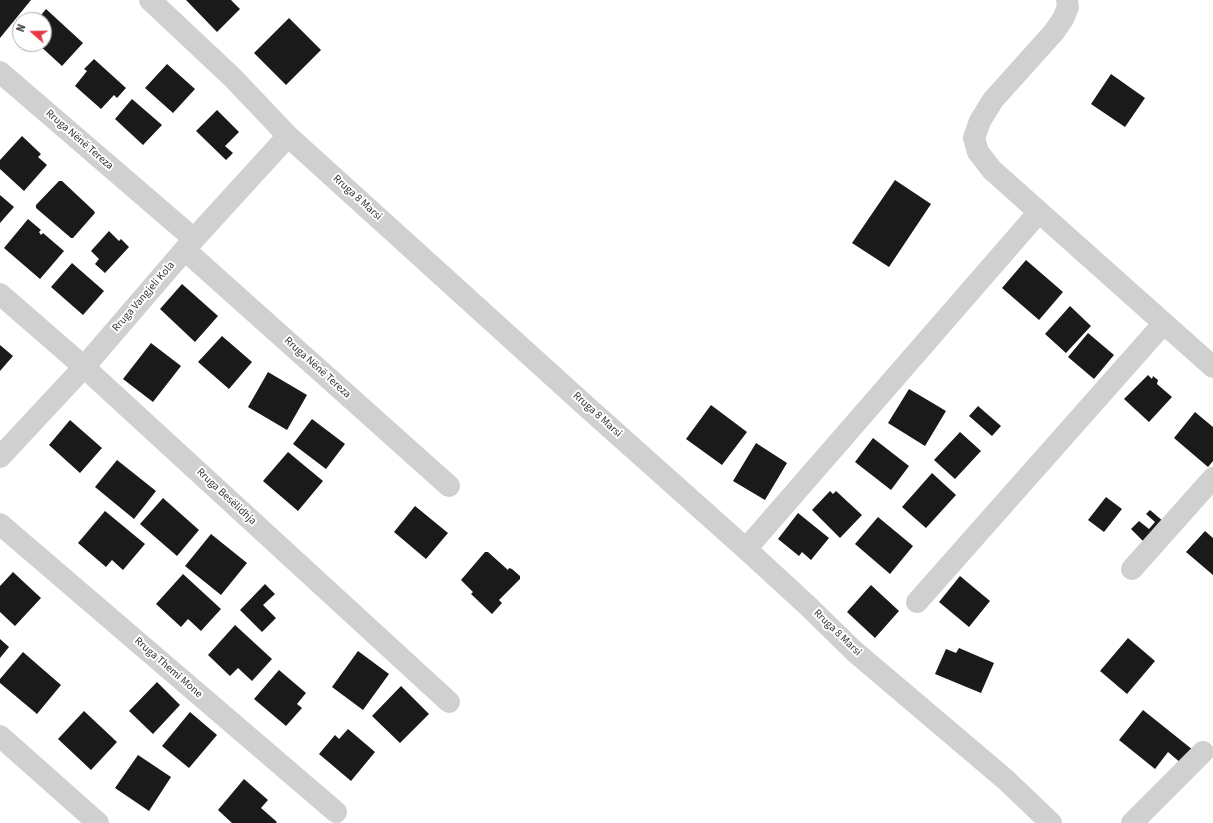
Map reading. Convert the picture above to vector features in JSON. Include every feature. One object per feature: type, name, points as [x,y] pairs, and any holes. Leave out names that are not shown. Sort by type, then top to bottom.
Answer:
[{"type":"street","name":"Rruga 8 Marsi","points":[[150,0],[233,78],[288,136],[746,549],[854,651],[1000,775],[1051,823]]},
{"type":"street","points":[[1067,0],[1068,7],[1063,19],[1054,32],[993,100],[980,121],[974,138],[978,152],[992,170],[1213,367]]},
{"type":"street","name":"Rruga Nënë Tereza","points":[[0,72],[189,244],[449,486]]},
{"type":"street","name":"Rruga Vangjeli Kola","points":[[0,457],[84,367],[189,244],[288,136]]},
{"type":"street","points":[[746,549],[1039,212]]},
{"type":"street","name":"Rruga Besëlidhja","points":[[0,294],[84,367],[449,702]]},
{"type":"street","points":[[917,602],[1164,323]]},
{"type":"street","points":[[1132,569],[1213,478]]},
{"type":"street","name":"Rruga Themi Mone","points":[[0,524],[336,812]]},
{"type":"street","points":[[0,736],[98,823]]},
{"type":"street","points":[[1132,823],[1203,752]]},
{"type":"building","points":[[0,0],[31,0],[21,12],[12,12],[12,23],[0,38]]},
{"type":"building","points":[[186,0],[231,0],[240,9],[217,32]]},
{"type":"building","points":[[52,15],[83,43],[62,66],[47,52],[52,52]]},
{"type":"building","points":[[289,18],[321,50],[286,85],[254,53]]},
{"type":"building","points":[[94,59],[126,88],[117,98],[114,95],[101,109],[75,86],[87,71],[84,69]]},
{"type":"building","points":[[167,64],[195,89],[173,113],[145,88]]},
{"type":"building","points":[[1111,74],[1145,98],[1125,127],[1091,104]]},
{"type":"building","points":[[132,99],[162,125],[143,145],[115,119]]},
{"type":"building","points":[[217,110],[239,132],[225,146],[233,153],[226,160],[196,131]]},
{"type":"building","points":[[22,136],[41,154],[38,157],[47,165],[24,191],[0,169],[0,160]]},
{"type":"building","points":[[895,180],[931,204],[889,267],[852,243]]},
{"type":"building","points":[[59,181],[62,181],[95,213],[73,238],[71,238],[36,208],[36,205]]},
{"type":"building","points":[[0,195],[14,207],[0,223]]},
{"type":"building","points":[[28,219],[41,230],[39,232],[41,235],[43,233],[64,251],[40,279],[4,248]]},
{"type":"building","points":[[109,231],[119,241],[121,239],[129,247],[105,273],[95,264],[99,259],[91,251]]},
{"type":"building","points":[[1026,260],[1063,292],[1039,320],[1002,288]]},
{"type":"building","points":[[72,263],[104,291],[83,315],[51,287]]},
{"type":"building","points":[[182,284],[218,316],[195,342],[160,309]]},
{"type":"building","points":[[1070,306],[1091,326],[1066,353],[1045,334]]},
{"type":"building","points":[[1088,333],[1114,355],[1094,379],[1068,357]]},
{"type":"building","points":[[222,336],[252,362],[229,389],[198,362]]},
{"type":"building","points":[[151,343],[181,366],[153,402],[123,379]]},
{"type":"building","points":[[0,345],[13,356],[0,371]]},
{"type":"building","points":[[268,372],[307,395],[287,430],[248,407]]},
{"type":"building","points":[[1148,375],[1152,379],[1153,376],[1158,380],[1157,384],[1172,397],[1149,422],[1124,399]]},
{"type":"building","points":[[909,389],[946,411],[925,446],[888,423]]},
{"type":"building","points":[[711,405],[747,432],[722,465],[686,439]]},
{"type":"building","points":[[978,406],[1001,426],[992,436],[969,416]]},
{"type":"building","points":[[1195,412],[1213,427],[1213,461],[1208,467],[1174,438]]},
{"type":"building","points":[[312,419],[345,444],[326,469],[293,444]]},
{"type":"building","points":[[70,420],[102,448],[80,473],[49,445]]},
{"type":"building","points":[[960,432],[981,451],[955,479],[934,460]]},
{"type":"building","points":[[873,438],[909,466],[891,490],[855,462]]},
{"type":"building","points":[[756,443],[787,463],[765,500],[733,481]]},
{"type":"building","points":[[288,452],[323,481],[298,511],[263,481]]},
{"type":"building","points":[[117,460],[156,491],[134,519],[95,487]]},
{"type":"building","points":[[932,473],[956,495],[926,528],[902,507]]},
{"type":"building","points":[[830,491],[833,494],[836,491],[862,515],[840,538],[812,510]]},
{"type":"building","points":[[1106,497],[1122,509],[1104,532],[1088,520]]},
{"type":"building","points":[[163,498],[199,530],[177,556],[140,524]]},
{"type":"building","points":[[415,506],[448,533],[426,559],[394,532]]},
{"type":"building","points":[[1150,510],[1164,522],[1145,543],[1131,529],[1139,521],[1149,529],[1155,522],[1146,514]]},
{"type":"building","points":[[105,511],[145,544],[123,570],[112,560],[106,567],[78,543]]},
{"type":"building","points":[[798,513],[829,538],[811,560],[802,552],[799,556],[778,539]]},
{"type":"building","points":[[878,517],[913,546],[890,574],[855,544]]},
{"type":"building","points":[[1205,531],[1213,538],[1213,575],[1186,552]]},
{"type":"building","points":[[211,534],[247,563],[221,595],[185,566]]},
{"type":"building","points":[[485,552],[488,552],[508,570],[509,568],[512,569],[520,576],[520,579],[499,600],[502,603],[492,614],[471,594],[473,592],[461,580]]},
{"type":"building","points":[[13,572],[41,598],[15,626],[0,612],[0,586]]},
{"type":"building","points":[[183,574],[221,609],[201,631],[188,619],[181,627],[156,604]]},
{"type":"building","points":[[960,576],[990,601],[969,627],[939,602]]},
{"type":"building","points":[[265,584],[275,594],[263,605],[276,618],[262,632],[240,610]]},
{"type":"building","points":[[871,585],[899,611],[875,638],[847,612]]},
{"type":"building","points":[[235,625],[272,659],[252,681],[238,668],[230,676],[208,655]]},
{"type":"building","points":[[1128,638],[1155,661],[1127,694],[1100,671]]},
{"type":"building","points":[[0,639],[9,647],[0,658]]},
{"type":"building","points":[[959,648],[994,663],[981,693],[935,674],[946,649],[956,653]]},
{"type":"building","points":[[358,651],[389,674],[363,710],[332,687]]},
{"type":"building","points":[[23,652],[61,685],[37,714],[0,683],[0,679]]},
{"type":"building","points":[[279,670],[306,693],[297,704],[302,708],[286,726],[254,699]]},
{"type":"building","points":[[157,682],[180,705],[153,734],[129,711]]},
{"type":"building","points":[[401,686],[429,714],[400,743],[372,716]]},
{"type":"building","points":[[1143,710],[1193,750],[1182,764],[1168,752],[1155,769],[1119,740]]},
{"type":"building","points":[[84,711],[117,742],[91,770],[58,739]]},
{"type":"building","points":[[190,712],[217,735],[189,768],[162,746]]},
{"type":"building","points":[[348,729],[375,752],[351,781],[319,754],[335,735],[339,739]]},
{"type":"building","points":[[138,755],[171,777],[149,811],[115,788]]},
{"type":"building","points":[[244,779],[268,800],[261,808],[277,822],[276,823],[232,823],[218,810]]}]
